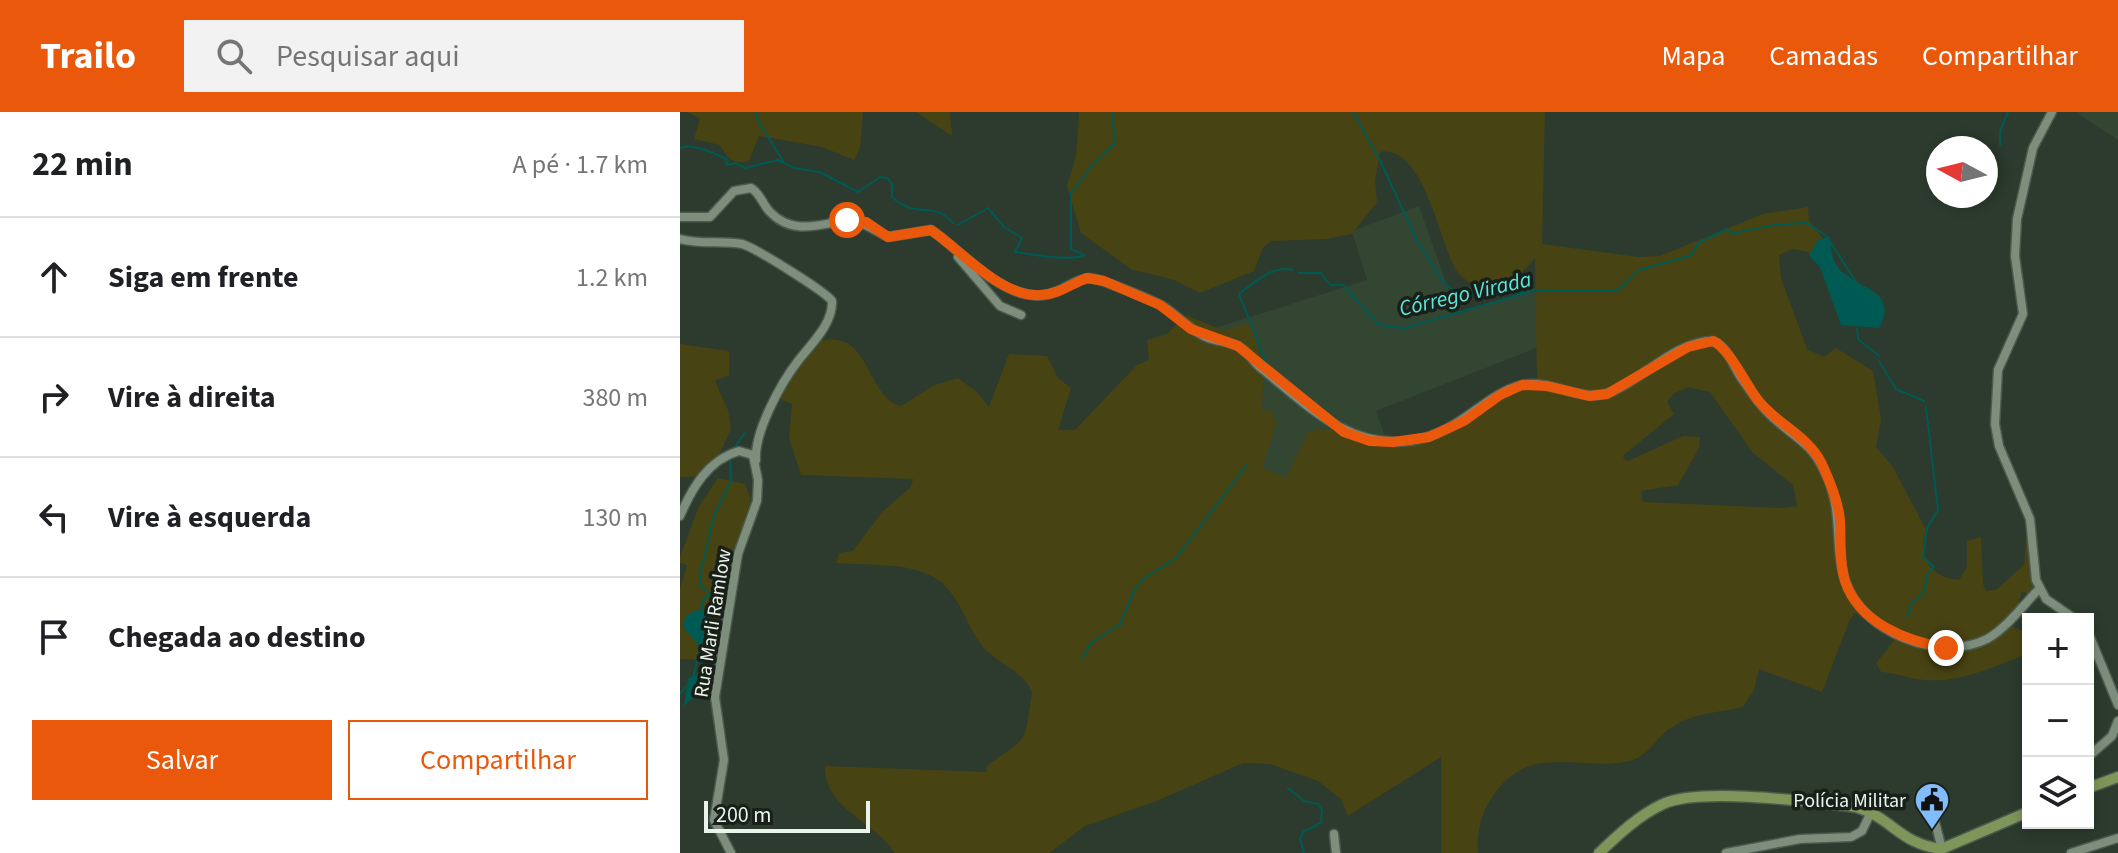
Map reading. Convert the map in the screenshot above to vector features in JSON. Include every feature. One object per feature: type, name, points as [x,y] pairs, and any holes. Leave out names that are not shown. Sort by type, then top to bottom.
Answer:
[{"type":"main road","points":[[2094,786],[2118,777]]},
{"type":"main road","points":[[1599,853],[1631,825],[1671,801],[1759,797],[1871,812],[1912,848],[1940,852],[2022,813]]},
{"type":"street","points":[[2052,112],[2038,134],[2024,183],[2014,243],[2023,314],[1998,370],[1996,436],[2030,519],[2040,588],[2046,599],[2066,613]]},
{"type":"street","points":[[680,217],[713,215],[734,191],[751,188],[769,212],[788,224],[817,228],[854,219],[888,237],[931,230],[954,250],[1012,289],[1026,294],[1064,291],[1091,278],[1160,305],[1191,329],[1241,348],[1262,369],[1344,432],[1370,441],[1393,442],[1429,437],[1464,421],[1500,395],[1522,385],[1547,386],[1589,396],[1607,394],[1688,347],[1713,341],[1722,346],[1740,377],[1775,420],[1814,450],[1840,516],[1844,579],[1856,603],[1871,617],[1917,643],[1946,648],[1987,639],[2040,588]]},
{"type":"street","name":"Rua Marli Ramlow","points":[[680,239],[703,244],[744,244],[813,285],[832,301],[826,324],[785,380],[758,436],[757,501],[740,545],[728,601],[725,652],[715,697],[724,760],[714,820],[731,853]]},
{"type":"street","points":[[954,250],[1000,306],[1021,315]]},
{"type":"street","points":[[680,516],[701,477],[732,453],[743,450],[753,455],[758,480]]},
{"type":"street","points":[[2094,647],[2118,705]]},
{"type":"street","points":[[2094,752],[2112,736],[2118,721]]},
{"type":"street","points":[[1731,852],[1800,839],[1851,837],[1862,831],[1871,812]]},
{"type":"street","points":[[1935,822],[1940,852]]},
{"type":"street","points":[[1334,834],[1336,853]]},
{"type":"street","points":[[2071,853],[2118,838]]},
{"type":"shaded area","points":[[686,112],[863,112],[860,148],[854,160],[822,147],[759,136],[749,160],[739,163],[728,157],[720,145],[694,139],[700,118]]},
{"type":"shaded area","points":[[916,112],[950,112],[952,136]]},
{"type":"shaded area","points":[[1079,112],[1545,112],[1542,244],[1638,257],[1660,256],[1763,214],[1808,207],[1809,221],[1822,237],[1809,256],[1809,252],[1793,249],[1779,255],[1781,278],[1807,349],[1824,357],[1836,348],[1873,371],[1881,419],[1876,447],[1893,467],[1926,530],[1923,548],[1929,564],[1941,575],[1959,580],[1967,567],[1967,541],[1981,537],[1983,584],[1986,591],[1997,589],[2024,565],[2027,528],[2037,529],[2038,569],[2034,595],[2022,592],[2011,626],[2022,631],[2022,656],[1952,679],[1925,680],[1881,672],[1876,663],[1896,638],[1877,630],[1856,613],[1850,619],[1822,692],[1759,669],[1754,690],[1743,707],[1697,716],[1680,723],[1630,761],[1598,764],[1554,762],[1528,767],[1503,783],[1493,795],[1481,823],[1478,853],[1441,853],[1441,757],[1348,816],[1341,799],[1318,781],[1270,764],[1243,763],[1159,800],[1085,826],[1049,853],[895,853],[833,793],[825,766],[986,772],[987,766],[1022,738],[1032,693],[1018,674],[983,647],[953,596],[938,580],[925,573],[896,566],[836,563],[839,553],[853,551],[882,512],[911,487],[913,479],[801,475],[789,438],[792,404],[778,398],[793,370],[817,342],[835,340],[848,344],[858,352],[880,390],[889,400],[901,406],[934,385],[958,378],[977,392],[989,407],[1009,354],[1047,356],[1058,378],[1071,388],[1058,430],[1075,430],[1137,365],[1149,360],[1147,340],[1167,334],[1186,315],[1222,330],[1250,323],[1264,366],[1262,410],[1275,411],[1272,419],[1277,421],[1262,468],[1286,478],[1308,432],[1331,431],[1374,440],[1417,437],[1448,424],[1507,387],[1537,381],[1535,258],[1519,274],[1498,285],[1477,286],[1467,281],[1451,259],[1420,180],[1409,164],[1396,154],[1380,152],[1375,181],[1377,202],[1352,234],[1326,239],[1271,241],[1263,248],[1254,271],[1200,293],[1174,280],[1131,269],[1081,233],[1067,186],[1076,156]],"holes":[[[1688,387],[1710,392],[1753,453],[1793,485],[1797,506],[1780,508],[1643,502],[1641,491],[1678,485],[1699,448],[1700,437],[1683,436],[1628,461],[1623,459],[1625,454],[1674,414],[1667,402],[1673,394]]]},
{"type":"shaded area","points":[[2118,112],[2118,140],[2078,114]]},
{"type":"shaded area","points":[[1419,206],[1457,314],[1544,285],[1564,337],[1376,411],[1389,447],[1258,491],[1212,329],[1367,280],[1352,231]]},
{"type":"shaded area","points":[[680,344],[729,351],[729,375],[715,381],[728,410],[731,429],[709,476],[680,477]]},
{"type":"shaded area","points":[[718,478],[745,484],[751,499],[726,599],[722,662],[709,611],[696,610],[687,616],[683,626],[702,649],[703,660],[680,659],[680,589],[687,565],[680,563],[680,557],[699,506]]},
{"type":"water","points":[[1829,236],[1837,266],[1880,297],[1884,315],[1879,328],[1841,325],[1820,267],[1809,256],[1818,240]]},
{"type":"water","points":[[696,610],[709,611],[717,640],[717,663],[706,684],[684,706],[688,679],[701,672],[702,649],[683,627],[686,616]]},
{"type":"waterway","points":[[757,112],[757,119],[783,161]]},
{"type":"waterway","points":[[1084,255],[1071,249],[1071,193],[1093,164],[1115,143],[1112,112]]},
{"type":"waterway","points":[[1353,112],[1380,160],[1416,239],[1444,283],[1460,295],[1523,292]]},
{"type":"waterway","name":"Córrego Virada","points":[[2000,145],[2000,131],[2008,112]]},
{"type":"waterway","name":"Córrego Virada","points":[[680,148],[702,149],[726,159],[727,165],[735,163],[745,168],[778,160],[794,168],[820,172],[858,192],[880,177],[887,178],[892,184],[892,197],[901,204],[938,212],[953,223]]},
{"type":"waterway","name":"Córrego Virada","points":[[958,225],[988,208],[1004,227],[1022,238],[1015,252],[1061,258],[1084,255]]},
{"type":"waterway","name":"Córrego Virada","points":[[1299,273],[1321,273],[1330,285],[1343,285],[1379,325],[1404,328],[1537,290],[1617,291],[1639,270],[1692,255],[1698,243],[1727,229],[1733,234],[1770,226],[1807,223],[1825,235]]},
{"type":"waterway","name":"Córrego Virada","points":[[1829,240],[1858,285]]},
{"type":"waterway","points":[[1268,368],[1239,294],[1271,272],[1292,270]]},
{"type":"waterway","points":[[1857,328],[1858,339],[1879,356]]},
{"type":"waterway","points":[[1879,361],[1896,389],[1924,401]]},
{"type":"waterway","points":[[1907,617],[1913,601],[1923,595],[1928,573],[1934,567],[1923,557],[1927,528],[1938,510],[1926,407]]},
{"type":"waterway","points":[[734,448],[745,433]]},
{"type":"waterway","points":[[703,610],[702,602],[710,594],[701,586],[700,576],[714,515],[731,482],[730,458]]},
{"type":"waterway","points":[[1082,658],[1091,643],[1120,624],[1135,589],[1143,579],[1176,558],[1247,465]]},
{"type":"waterway","points":[[693,678],[700,648]]},
{"type":"waterway","points":[[680,694],[686,686]]},
{"type":"waterway","points":[[1288,788],[1304,801],[1318,804],[1322,810],[1321,823],[1303,832],[1300,839],[1304,853]]},
{"type":"place","name":"Polícia Militar","points":[[1932,831]]},
{"type":"route","points":[[847,220],[866,222],[888,237],[931,230],[961,256],[1012,289],[1026,294],[1064,291],[1087,278],[1124,289],[1165,307],[1185,325],[1206,337],[1238,346],[1262,369],[1344,432],[1370,441],[1412,441],[1429,437],[1464,421],[1500,395],[1522,385],[1547,386],[1589,396],[1607,394],[1688,347],[1707,341],[1718,342],[1740,377],[1775,420],[1814,450],[1829,481],[1840,516],[1844,579],[1856,603],[1895,634],[1917,643],[1946,648]]}]
